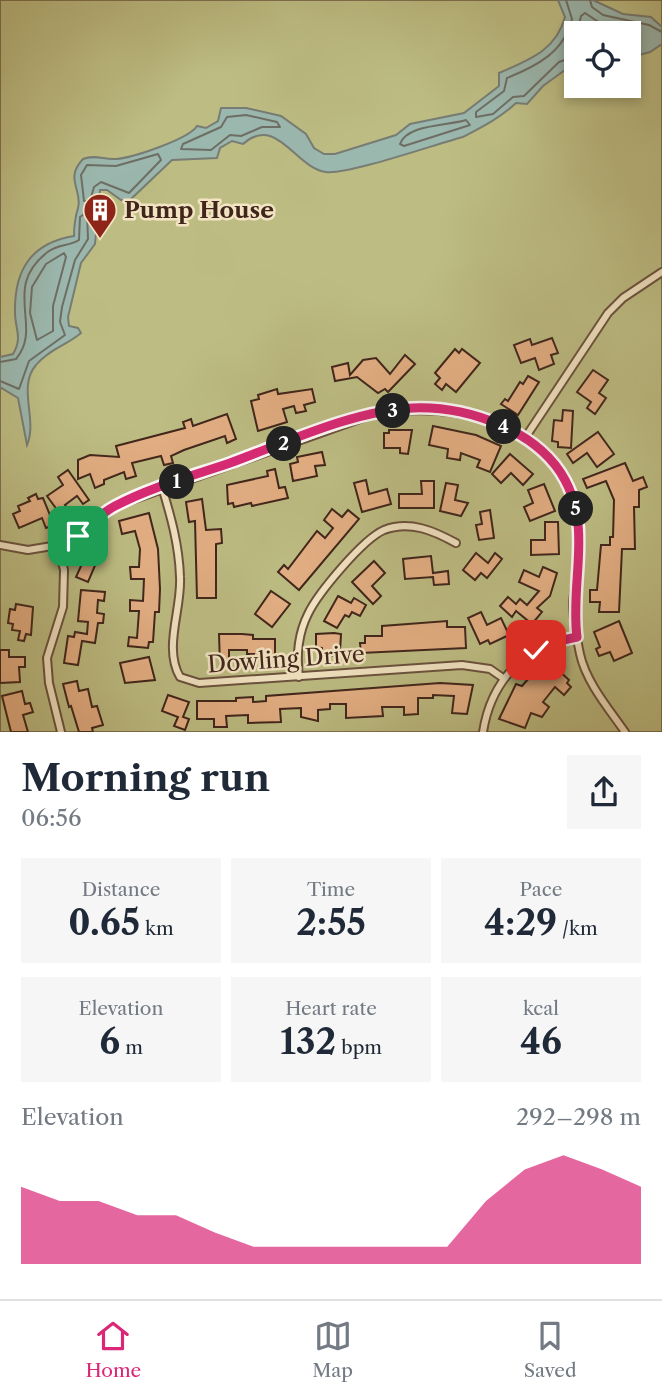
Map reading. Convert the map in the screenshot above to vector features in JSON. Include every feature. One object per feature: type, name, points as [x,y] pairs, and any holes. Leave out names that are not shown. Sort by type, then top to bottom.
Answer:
[{"type":"street","points":[[525,438],[608,313],[623,298],[662,272]]},
{"type":"street","points":[[0,545],[28,550],[58,545],[78,536],[115,506],[320,431],[397,410],[428,408],[470,414],[525,438],[545,455],[564,477],[572,495],[581,543],[573,607],[577,637],[586,669],[625,732]]},
{"type":"street","name":"Dowling Drive","points":[[162,487],[178,550],[179,610],[172,656],[180,677],[199,683],[462,665],[490,669],[503,678]]},
{"type":"street","points":[[299,677],[296,655],[309,612],[368,541],[384,530],[422,527],[456,543]]},
{"type":"street","points":[[58,545],[64,570],[63,607],[47,658],[49,683],[61,732]]},
{"type":"street","points":[[483,732],[488,707],[503,678],[536,650],[554,642],[577,637]]},
{"type":"green space","points":[[0,0],[662,0],[662,732],[0,732]]},
{"type":"water","points":[[558,0],[593,0],[623,14],[651,17],[662,27],[662,44],[641,54],[641,21],[564,21],[564,71],[543,86],[527,104],[516,103],[497,118],[463,137],[353,169],[326,172],[305,162],[276,139],[266,135],[255,136],[243,144],[232,141],[220,148],[217,158],[172,160],[130,200],[121,200],[107,190],[100,190],[95,244],[81,263],[68,317],[69,326],[78,328],[81,333],[46,355],[31,374],[28,383],[30,435],[27,445],[18,398],[0,387],[0,357],[13,354],[18,343],[15,298],[28,261],[46,245],[74,236],[79,202],[74,179],[83,159],[124,158],[147,152],[183,136],[197,126],[206,128],[218,121],[221,108],[246,108],[281,116],[306,134],[314,148],[324,154],[335,154],[396,135],[410,124],[464,113],[499,86],[499,73],[540,53],[548,46],[561,29],[565,17]]},
{"type":"building","points":[[552,338],[558,353],[551,355],[554,364],[539,370],[535,358],[521,363],[514,345],[530,339],[532,345]]},
{"type":"building","points":[[455,349],[459,353],[462,349],[480,363],[456,392],[446,384],[442,390],[435,384],[440,378],[435,373]]},
{"type":"building","points":[[405,355],[415,364],[388,392],[385,389],[378,393],[357,377],[335,381],[332,367],[348,363],[350,375],[363,360],[376,358],[390,374]]},
{"type":"building","points":[[593,370],[608,380],[599,393],[606,398],[595,414],[587,408],[591,402],[577,392]]},
{"type":"building","points":[[528,376],[539,382],[518,415],[501,404],[505,399],[508,401],[520,382],[523,384]]},
{"type":"building","points":[[277,389],[278,394],[312,389],[315,402],[304,405],[306,411],[296,413],[294,406],[283,409],[287,422],[258,431],[251,401],[259,399],[258,395]]},
{"type":"building","points":[[563,410],[573,411],[571,448],[558,447],[558,442],[552,441],[554,420],[562,421]]},
{"type":"building","points":[[227,414],[236,439],[227,443],[225,436],[184,450],[171,456],[173,463],[164,465],[161,456],[132,463],[136,476],[126,479],[124,472],[104,480],[104,484],[95,488],[90,474],[78,479],[78,460],[90,455],[119,457],[116,446],[185,428],[183,422],[191,419],[193,426]]},
{"type":"building","points":[[433,426],[476,435],[501,446],[490,472],[477,467],[480,460],[461,453],[460,460],[447,458],[448,449],[429,445]]},
{"type":"building","points":[[389,430],[412,430],[408,454],[400,453],[400,448],[384,448],[384,433],[389,433]]},
{"type":"building","points":[[598,432],[614,454],[597,467],[587,453],[573,463],[567,454]]},
{"type":"building","points":[[322,452],[325,465],[315,466],[317,476],[293,481],[290,464],[298,462],[297,457]]},
{"type":"building","points":[[510,454],[533,474],[523,485],[511,473],[501,483],[492,474]]},
{"type":"building","points":[[625,463],[633,481],[643,477],[647,487],[639,490],[639,507],[634,507],[635,549],[622,549],[619,612],[599,612],[600,602],[590,602],[590,590],[597,590],[601,545],[610,545],[610,537],[613,537],[614,500],[606,481],[587,488],[583,479]]},
{"type":"building","points":[[275,469],[279,488],[285,487],[288,498],[252,506],[251,503],[234,507],[233,503],[228,504],[227,485],[268,476],[267,471]]},
{"type":"building","points":[[68,470],[89,500],[83,504],[77,496],[65,505],[71,513],[63,518],[47,496],[63,485],[58,477]]},
{"type":"building","points":[[366,480],[369,494],[387,489],[391,504],[362,512],[354,483]]},
{"type":"building","points":[[421,481],[434,481],[434,508],[399,508],[399,494],[422,494]]},
{"type":"building","points":[[446,483],[458,485],[455,500],[468,503],[461,516],[440,511]]},
{"type":"building","points":[[544,484],[555,511],[530,521],[524,507],[533,503],[528,490]]},
{"type":"building","points":[[36,494],[38,499],[43,498],[54,525],[46,528],[42,518],[19,528],[13,514],[20,511],[18,506],[30,501],[28,498]]},
{"type":"building","points":[[202,499],[206,530],[221,529],[222,543],[216,544],[216,598],[197,598],[195,521],[189,522],[186,502]]},
{"type":"building","points":[[332,509],[342,517],[348,510],[359,519],[299,590],[278,572],[284,565],[288,569],[317,531],[325,538],[333,528],[324,520]]},
{"type":"building","points":[[490,510],[494,538],[479,540],[476,525],[482,524],[480,512]]},
{"type":"building","points":[[149,513],[158,549],[160,589],[153,642],[149,642],[148,648],[128,646],[129,637],[137,638],[139,611],[130,611],[130,600],[143,601],[144,579],[131,579],[130,567],[139,567],[140,549],[135,531],[122,534],[119,521]]},
{"type":"building","points":[[545,522],[558,522],[559,554],[531,555],[531,540],[545,540]]},
{"type":"building","points":[[91,544],[102,549],[88,582],[76,577]]},
{"type":"building","points":[[476,553],[488,563],[495,553],[502,559],[487,578],[481,573],[475,580],[463,570]]},
{"type":"building","points":[[431,556],[433,573],[448,571],[449,584],[434,585],[433,577],[405,579],[403,559]]},
{"type":"building","points":[[374,561],[385,573],[372,586],[381,596],[373,604],[352,582]]},
{"type":"building","points":[[543,567],[557,573],[550,596],[537,608],[542,612],[532,624],[516,611],[512,617],[500,606],[508,597],[516,604],[520,599],[527,605],[539,591],[519,582],[524,570],[539,577]]},
{"type":"building","points":[[81,590],[105,592],[104,601],[98,600],[97,613],[104,614],[103,623],[98,623],[95,643],[82,641],[78,665],[64,663],[68,636],[74,637],[75,632],[87,634],[88,622],[78,621]]},
{"type":"building","points":[[271,591],[290,604],[272,627],[255,614]]},
{"type":"building","points":[[338,596],[351,603],[354,598],[366,605],[360,616],[352,612],[349,617],[345,615],[337,628],[324,621]]},
{"type":"building","points":[[16,604],[33,607],[31,635],[26,634],[24,641],[18,640],[20,631],[12,630],[13,624],[8,623],[10,609],[15,610]]},
{"type":"building","points":[[481,612],[487,625],[501,618],[509,635],[490,644],[488,640],[480,644],[468,618]]},
{"type":"building","points":[[447,621],[447,627],[465,627],[466,648],[361,653],[360,643],[365,643],[365,636],[382,636],[382,626]]},
{"type":"building","points":[[619,621],[632,653],[614,661],[610,652],[599,656],[596,649],[600,647],[594,632]]},
{"type":"building","points":[[219,634],[275,639],[275,661],[254,661],[254,654],[247,654],[247,650],[229,650],[229,665],[220,665]]},
{"type":"building","points":[[316,634],[341,634],[340,652],[335,652],[335,656],[322,656],[322,648],[316,647]]},
{"type":"building","points":[[0,650],[9,650],[9,657],[25,657],[25,667],[19,667],[20,682],[0,683]]},
{"type":"building","points":[[149,657],[155,680],[125,683],[120,663]]},
{"type":"building","points":[[557,657],[564,663],[558,670],[569,680],[567,683],[571,687],[564,695],[555,687],[543,702],[549,707],[542,717],[531,713],[525,728],[499,719],[516,684],[522,686],[542,663],[548,668]]},
{"type":"building","points":[[77,681],[79,691],[88,689],[92,707],[97,706],[103,725],[92,728],[93,732],[79,732],[71,706],[69,707],[63,684]]},
{"type":"building","points":[[440,683],[473,685],[467,714],[452,713],[454,696],[433,695],[433,698],[418,698],[418,714],[404,715],[404,707],[382,707],[383,716],[346,718],[346,704],[330,704],[330,709],[318,710],[318,721],[301,717],[301,708],[280,709],[281,722],[248,723],[248,715],[226,716],[227,727],[214,727],[214,719],[197,719],[197,701],[236,701],[236,698],[253,697],[253,702],[266,701],[266,696]]},
{"type":"building","points":[[22,691],[25,704],[30,703],[33,712],[23,715],[28,732],[11,732],[2,696]]},
{"type":"building","points":[[168,695],[189,702],[183,717],[189,719],[185,730],[174,726],[178,717],[162,711]]},
{"type":"place","name":"Pump House","points":[[100,240]]},
{"type":"route","points":[[78,536],[115,506],[162,487],[371,415],[413,408],[470,414],[525,438],[545,455],[564,477],[572,495],[581,543],[573,607],[577,637],[554,642],[536,650]]}]
